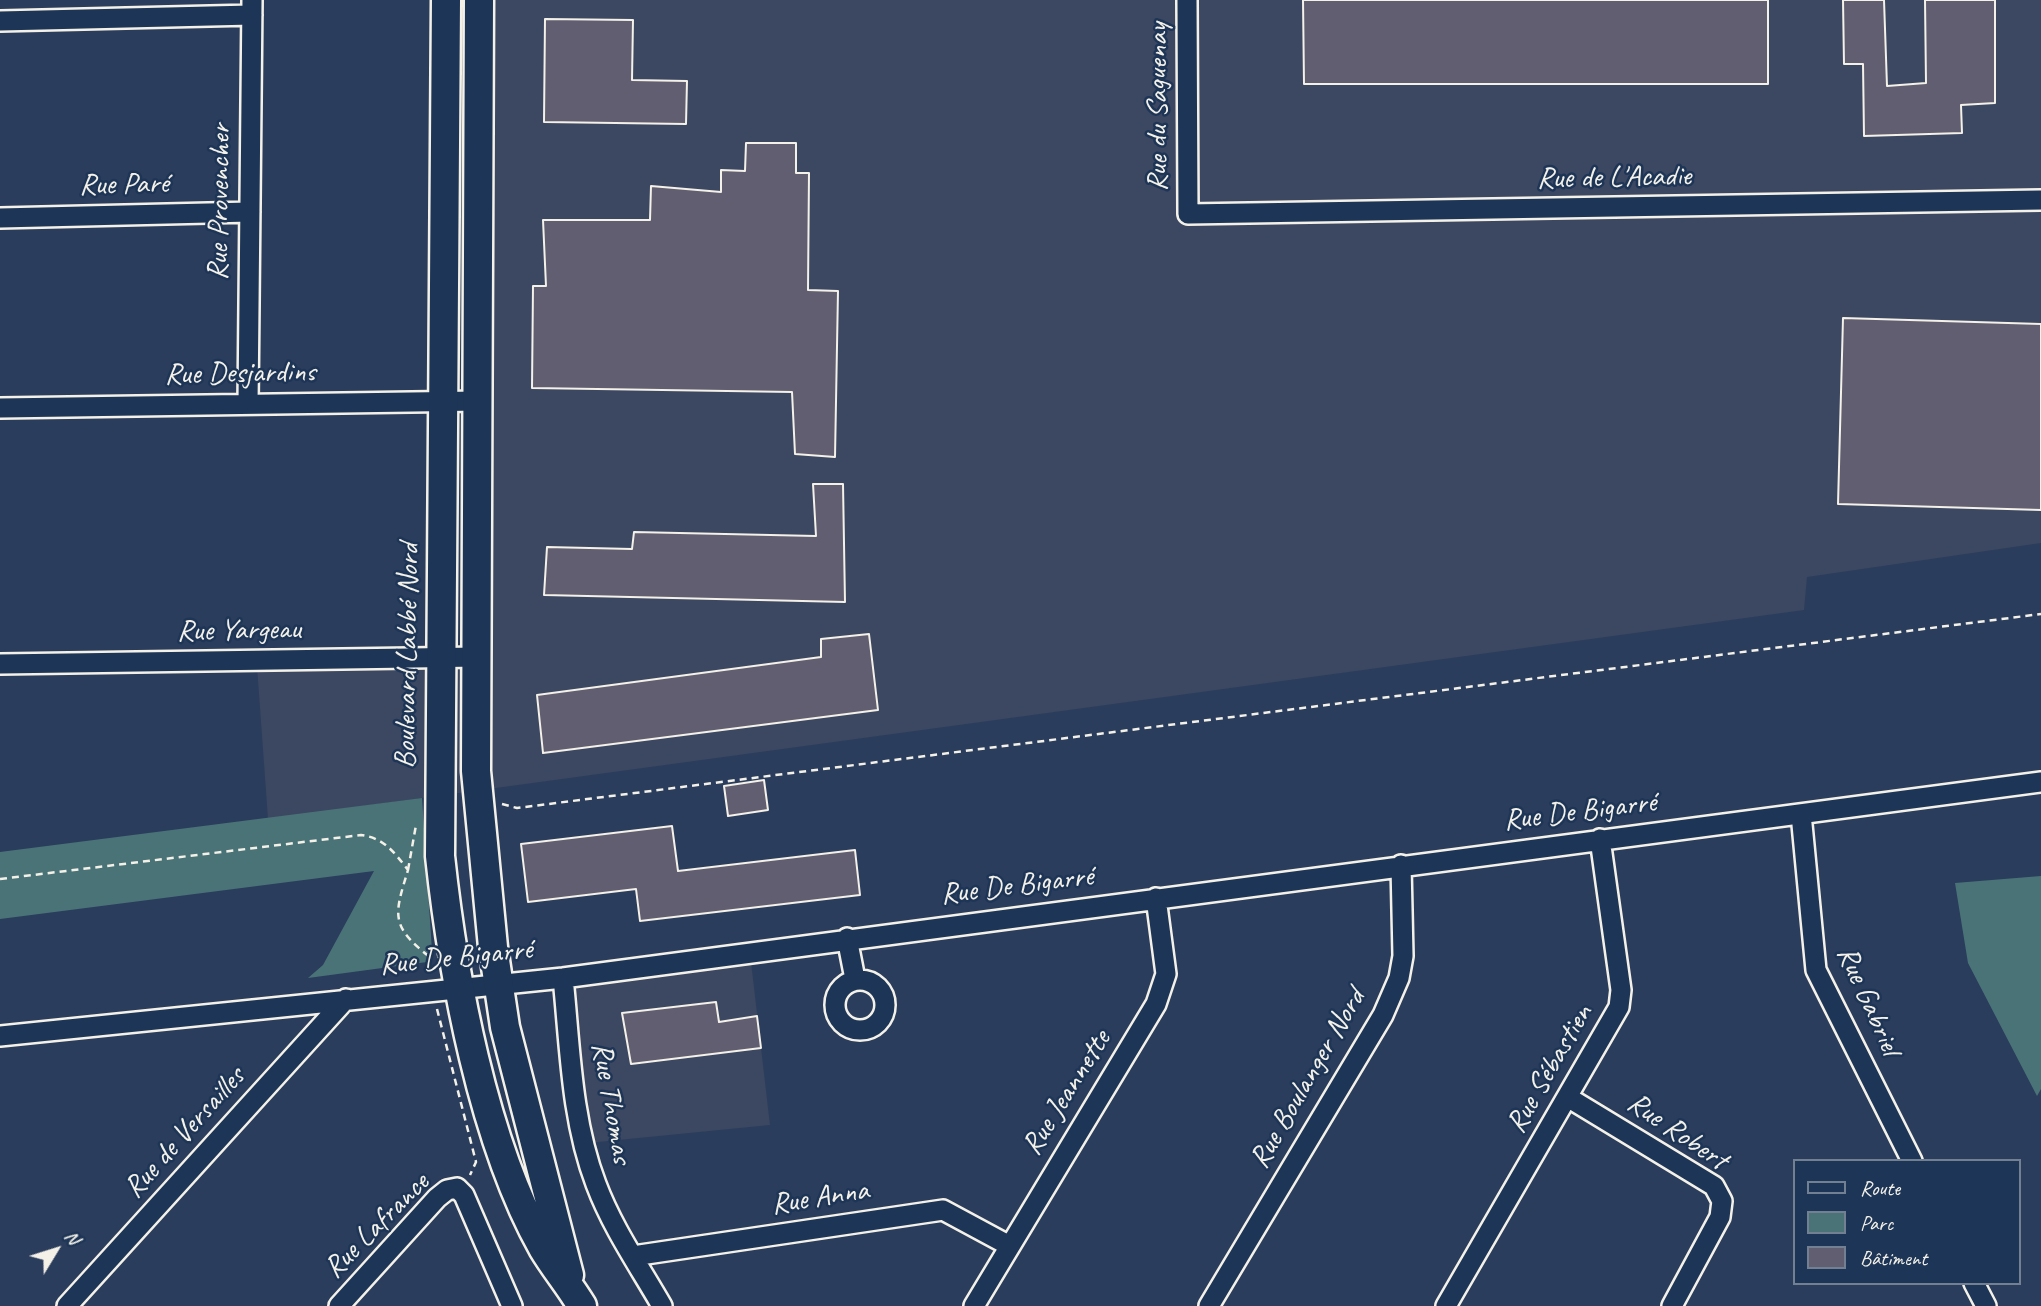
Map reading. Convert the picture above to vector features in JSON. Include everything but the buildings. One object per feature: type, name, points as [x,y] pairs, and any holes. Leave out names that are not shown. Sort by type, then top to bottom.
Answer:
[{"type":"main road","name":"Boulevard Labbé Nord","points":[[446,0],[440,856],[446,990],[514,1184],[544,1248],[577,1297]]},
{"type":"main road","name":"Boulevard Labbé Nord","points":[[479,0],[480,401],[476,771],[498,984],[514,1070],[577,1297]]},
{"type":"street","name":"Rue du Saguenay","points":[[1188,0],[1188,214]]},
{"type":"street","points":[[0,21],[252,8]]},
{"type":"street","name":"Rue Provencher","points":[[248,404],[252,8]]},
{"type":"street","name":"Rue de L'Acadie","points":[[1188,214],[2041,200]]},
{"type":"street","name":"Rue Paré","points":[[0,218],[250,212]]},
{"type":"street","name":"Rue Desjardins","points":[[0,408],[480,401]]},
{"type":"street","name":"Rue Yargeau","points":[[0,664],[479,657]]},
{"type":"street","name":"Rue De Bigarré","points":[[0,1036],[563,978],[847,938],[2041,782]]},
{"type":"street","name":"Rue Gabriel","points":[[1801,814],[1816,970],[1911,1159]]},
{"type":"street","name":"Rue Sébastien","points":[[1446,1306],[1569,1098],[1619,1007],[1621,990],[1600,839]]},
{"type":"street","name":"Rue Boulanger Nord","points":[[1209,1306],[1388,1003],[1399,978],[1402,956],[1401,865]]},
{"type":"street","name":"Rue Jeannette","points":[[974,1306],[1008,1245],[1156,1004],[1166,974],[1156,898]]},
{"type":"street","points":[[847,938],[855,979]]},
{"type":"street","name":"Rue Thomas","points":[[563,978],[579,1121],[595,1181],[609,1216],[662,1306]]},
{"type":"street","name":"Rue de Versailles","points":[[67,1306],[346,999]]},
{"type":"street","name":"Rue Robert","points":[[1569,1098],[1714,1186],[1722,1201],[1720,1217],[1672,1306]]},
{"type":"street","points":[[457,1188],[464,1195],[512,1306]]},
{"type":"street","name":"Rue Lafrance","points":[[339,1306],[437,1198],[447,1190],[457,1188]]},
{"type":"street","name":"Rue Anna","points":[[633,1256],[943,1210],[1008,1245]]},
{"type":"street","points":[[1975,1285],[1986,1306]]},
{"type":"path","points":[[517,808],[2041,614]]},
{"type":"path","points":[[0,879],[361,835]]},
{"type":"path","points":[[431,958],[446,990],[444,1044],[476,1162],[472,1172],[457,1188]]},
{"type":"shaded area","points":[[488,0],[2041,0],[2041,543],[1807,577],[1804,610],[268,819],[256,652],[486,646]]},
{"type":"shaded area","points":[[751,962],[770,1125],[588,1143],[568,983]]},
{"type":"green space","points":[[422,798],[432,951],[427,962],[308,978],[323,965],[374,871],[0,919],[0,852]]},
{"type":"green space","points":[[2041,876],[2041,1089],[2037,1096],[1968,963],[1955,883]]}]
